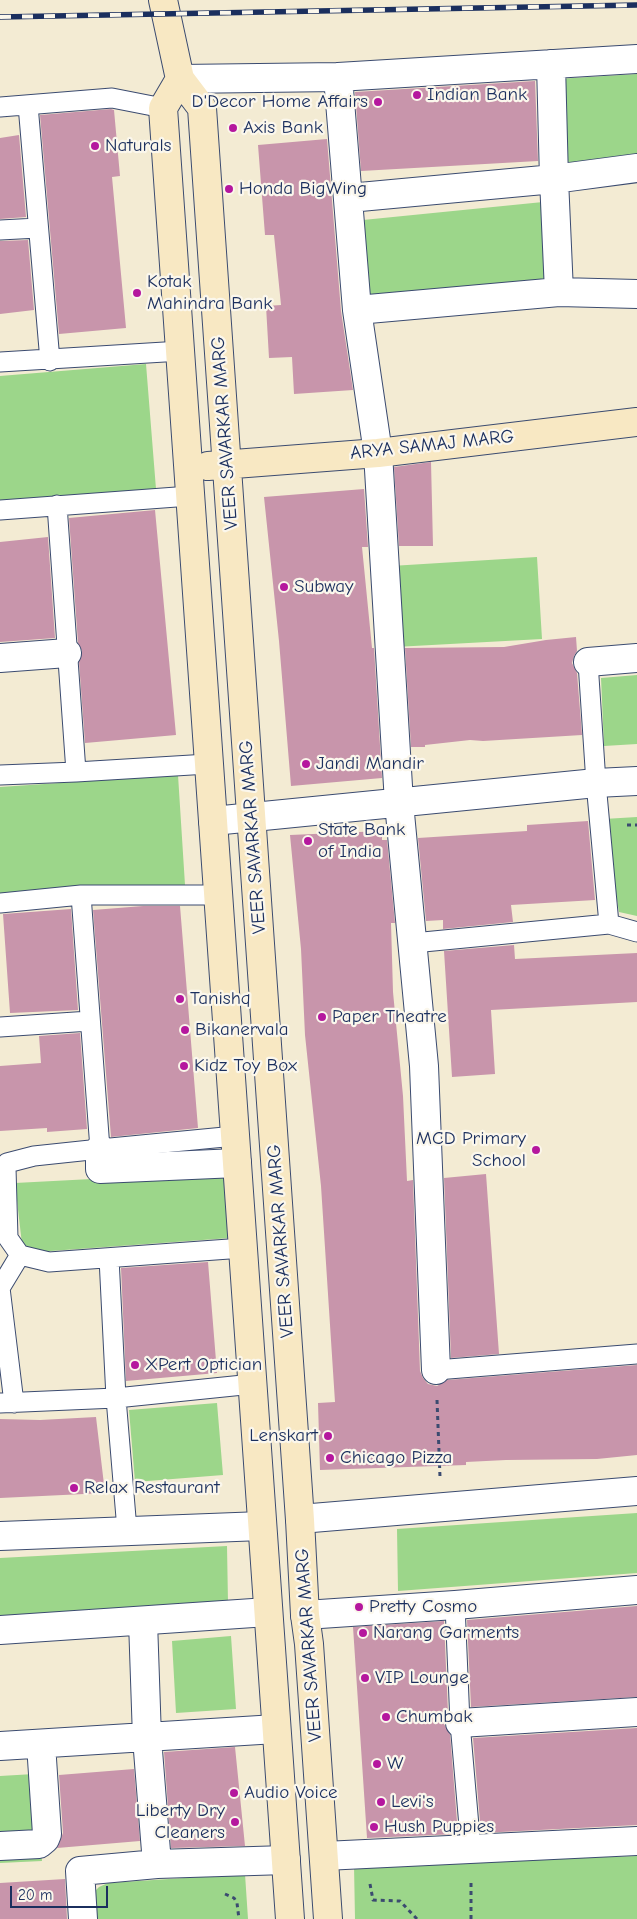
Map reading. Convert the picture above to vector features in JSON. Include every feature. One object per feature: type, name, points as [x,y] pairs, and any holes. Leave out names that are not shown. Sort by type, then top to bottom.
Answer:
[{"type":"street","points":[[163,0],[180,79],[164,108]]},
{"type":"street","points":[[180,79],[338,77],[637,59]]},
{"type":"street","points":[[551,64],[559,292]]},
{"type":"street","points":[[338,77],[357,310],[378,452],[399,803],[424,1066],[436,1370]]},
{"type":"street","name":"VEER SAVARKAR MARG","points":[[180,79],[202,108],[300,1519],[305,1615],[309,1644],[328,1919]]},
{"type":"street","name":"VEER SAVARKAR MARG","points":[[164,108],[208,764],[290,1919]]},
{"type":"street","points":[[348,198],[554,179],[637,168]]},
{"type":"street","points":[[357,310],[559,292],[637,294]]},
{"type":"street","name":"ARYA SAMAJ MARG","points":[[189,468],[227,463],[378,452],[637,422]]},
{"type":"street","points":[[0,658],[67,653]]},
{"type":"street","points":[[588,662],[637,658]]},
{"type":"street","points":[[213,821],[596,783],[637,781]]},
{"type":"street","points":[[100,1150],[100,1169],[237,1163]]},
{"type":"street","points":[[300,1519],[637,1491]]},
{"type":"street","points":[[0,1536],[262,1526]]},
{"type":"street","points":[[305,1615],[637,1590]]},
{"type":"street","points":[[0,1630],[268,1612]]},
{"type":"street","points":[[144,1621],[147,1738],[158,1864]]},
{"type":"street","points":[[460,1723],[637,1712]]},
{"type":"street","points":[[0,1746],[276,1729]]},
{"type":"street","points":[[0,1846],[39,1844],[45,1839],[47,1834],[41,1744]]},
{"type":"street","points":[[324,1856],[471,1861],[637,1841]]},
{"type":"street","points":[[83,1919],[80,1871],[158,1864],[286,1860]]},
{"type":"lane","points":[[0,107],[112,98],[164,108]]},
{"type":"lane","points":[[28,105],[50,361]]},
{"type":"lane","points":[[0,230],[38,228]]},
{"type":"lane","points":[[0,362],[50,361],[181,352]]},
{"type":"lane","points":[[0,510],[190,496]]},
{"type":"lane","points":[[57,505],[76,772]]},
{"type":"lane","points":[[588,662],[596,783],[609,924]]},
{"type":"lane","points":[[0,775],[208,764]]},
{"type":"lane","points":[[81,895],[100,1150]]},
{"type":"lane","points":[[0,903],[81,895],[218,896]]},
{"type":"lane","points":[[413,943],[609,924],[637,932]]},
{"type":"lane","points":[[0,1026],[90,1021]]},
{"type":"lane","points":[[235,1136],[34,1156],[7,1163],[3,1168],[8,1238],[20,1255],[49,1262],[243,1248]]},
{"type":"lane","points":[[20,1255],[0,1288],[7,1403],[116,1398],[253,1384]]},
{"type":"lane","points":[[109,1258],[116,1398],[127,1530]]},
{"type":"lane","points":[[436,1370],[637,1354]]},
{"type":"lane","points":[[456,1605],[460,1723],[471,1861]]},
{"type":"path","points":[[436,1370],[441,1507]]},
{"type":"path","points":[[470,1919],[471,1861]]},
{"type":"path","points":[[371,1878],[373,1900],[400,1901],[417,1919]]},
{"type":"path","points":[[220,1893],[234,1898],[237,1903],[239,1919]]},
{"type":"green space","points":[[637,74],[637,174],[563,179],[557,79]]},
{"type":"green space","points":[[543,202],[553,287],[364,302],[353,221]]},
{"type":"green space","points":[[146,364],[156,489],[0,501],[0,376]]},
{"type":"green space","points":[[537,557],[542,639],[395,647],[391,566]]},
{"type":"green space","points":[[637,675],[637,744],[604,746],[601,678]]},
{"type":"green space","points":[[178,775],[185,885],[0,898],[0,787]]},
{"type":"green space","points":[[637,817],[637,916],[619,912],[604,819]]},
{"type":"green space","points":[[226,1172],[230,1238],[23,1253],[15,1183]]},
{"type":"green space","points":[[217,1403],[223,1475],[135,1482],[129,1410]]},
{"type":"green space","points":[[637,1513],[637,1573],[398,1591],[397,1529]]},
{"type":"green space","points":[[227,1546],[228,1603],[0,1617],[0,1558]]},
{"type":"green space","points":[[231,1636],[236,1709],[176,1713],[172,1641]]},
{"type":"green space","points":[[34,1774],[42,1861],[0,1863],[0,1776]]},
{"type":"green space","points":[[637,1856],[637,1919],[355,1919],[354,1865]]},
{"type":"green space","points":[[245,1874],[248,1919],[91,1919],[93,1893],[99,1887],[108,1883]]},
{"type":"building","points":[[535,81],[538,161],[361,171],[355,92]]},
{"type":"building","points":[[114,110],[120,176],[112,177],[126,328],[59,334],[40,115]]},
{"type":"building","points":[[19,135],[26,217],[0,219],[0,138]]},
{"type":"building","points":[[327,139],[341,311],[353,390],[294,394],[292,357],[269,358],[266,306],[281,305],[274,235],[265,235],[258,145]]},
{"type":"building","points":[[28,240],[34,310],[0,314],[0,241]]},
{"type":"building","points":[[431,462],[433,546],[399,546],[394,467]]},
{"type":"building","points":[[364,489],[368,547],[362,547],[372,648],[374,648],[382,778],[291,786],[279,641],[264,497]]},
{"type":"building","points":[[155,510],[176,735],[85,743],[79,662],[82,651],[78,643],[69,518]]},
{"type":"building","points":[[48,537],[55,638],[0,642],[0,542]]},
{"type":"building","points":[[576,637],[577,651],[572,663],[577,673],[582,735],[483,741],[470,740],[425,745],[425,747],[411,747],[405,648],[504,647]]},
{"type":"building","points":[[588,821],[595,900],[511,905],[513,922],[443,929],[443,920],[426,921],[418,838],[527,831],[527,825]]},
{"type":"building","points":[[382,831],[382,840],[387,840],[395,923],[391,923],[393,992],[403,1096],[407,1181],[413,1180],[420,1371],[428,1384],[437,1386],[447,1380],[637,1365],[637,1455],[597,1459],[506,1460],[466,1462],[466,1465],[320,1470],[318,1403],[335,1402],[321,1186],[305,1035],[301,949],[290,835]]},
{"type":"building","points":[[143,906],[180,906],[198,1128],[111,1137],[93,910]]},
{"type":"building","points":[[71,909],[78,1010],[10,1013],[3,914]]},
{"type":"building","points":[[514,945],[515,959],[637,953],[637,1002],[491,1010],[495,1074],[452,1077],[444,951]]},
{"type":"building","points":[[80,1033],[87,1129],[47,1132],[47,1128],[0,1131],[0,1066],[41,1063],[39,1036]]},
{"type":"building","points":[[486,1174],[499,1354],[451,1358],[444,1178]]},
{"type":"building","points":[[208,1262],[217,1373],[126,1381],[121,1268]]},
{"type":"building","points":[[96,1417],[105,1493],[0,1498],[0,1419],[40,1420]]},
{"type":"building","points":[[637,1606],[637,1697],[471,1707],[467,1620]]},
{"type":"building","points":[[444,1621],[448,1713],[444,1724],[450,1734],[458,1834],[367,1838],[353,1627]]},
{"type":"building","points":[[637,1728],[637,1825],[481,1833],[473,1738]]},
{"type":"building","points":[[235,1747],[245,1846],[171,1848],[164,1752]]},
{"type":"building","points":[[134,1769],[140,1841],[57,1848],[63,1833],[59,1775]]},
{"type":"building","points":[[65,1879],[67,1919],[0,1919],[0,1883]]},
{"type":"railway","points":[[0,17],[637,5]]},
{"type":"place","name":"Indian Bank","points":[[417,95]]},
{"type":"place","name":"D'Decor Home Affairs","points":[[378,102]]},
{"type":"place","name":"Axis Bank","points":[[233,128]]},
{"type":"place","name":"Naturals","points":[[95,146]]},
{"type":"place","name":"Honda BigWing","points":[[229,189]]},
{"type":"place","name":"Kotak Mahindra Bank","points":[[137,293]]},
{"type":"place","name":"Subway","points":[[284,587]]},
{"type":"place","name":"Jandi Mandir","points":[[306,764]]},
{"type":"place","name":"State Bank of India","points":[[308,841]]},
{"type":"place","name":"Tanishq","points":[[180,999]]},
{"type":"place","name":"Paper Theatre","points":[[322,1017]]},
{"type":"place","name":"Bikanervala","points":[[185,1030]]},
{"type":"place","name":"Kidz Toy Box","points":[[184,1066]]},
{"type":"place","name":"MCD Primary School","points":[[536,1150]]},
{"type":"place","name":"XPert Optician","points":[[135,1365]]},
{"type":"place","name":"Lenskart","points":[[328,1436]]},
{"type":"place","name":"Chicago Pizza","points":[[330,1458]]},
{"type":"place","name":"Relax Restaurant","points":[[74,1488]]},
{"type":"place","name":"Pretty Cosmo","points":[[359,1607]]},
{"type":"place","name":"Narang Garments","points":[[363,1633]]},
{"type":"place","name":"VIP Lounge","points":[[365,1678]]},
{"type":"place","name":"Chumbak","points":[[386,1717]]},
{"type":"place","name":"W","points":[[377,1764]]},
{"type":"place","name":"Audio Voice","points":[[234,1793]]},
{"type":"place","name":"Levi's","points":[[381,1802]]},
{"type":"place","name":"Liberty Dry Cleaners","points":[[235,1822]]},
{"type":"place","name":"Hush Puppies","points":[[374,1827]]}]
